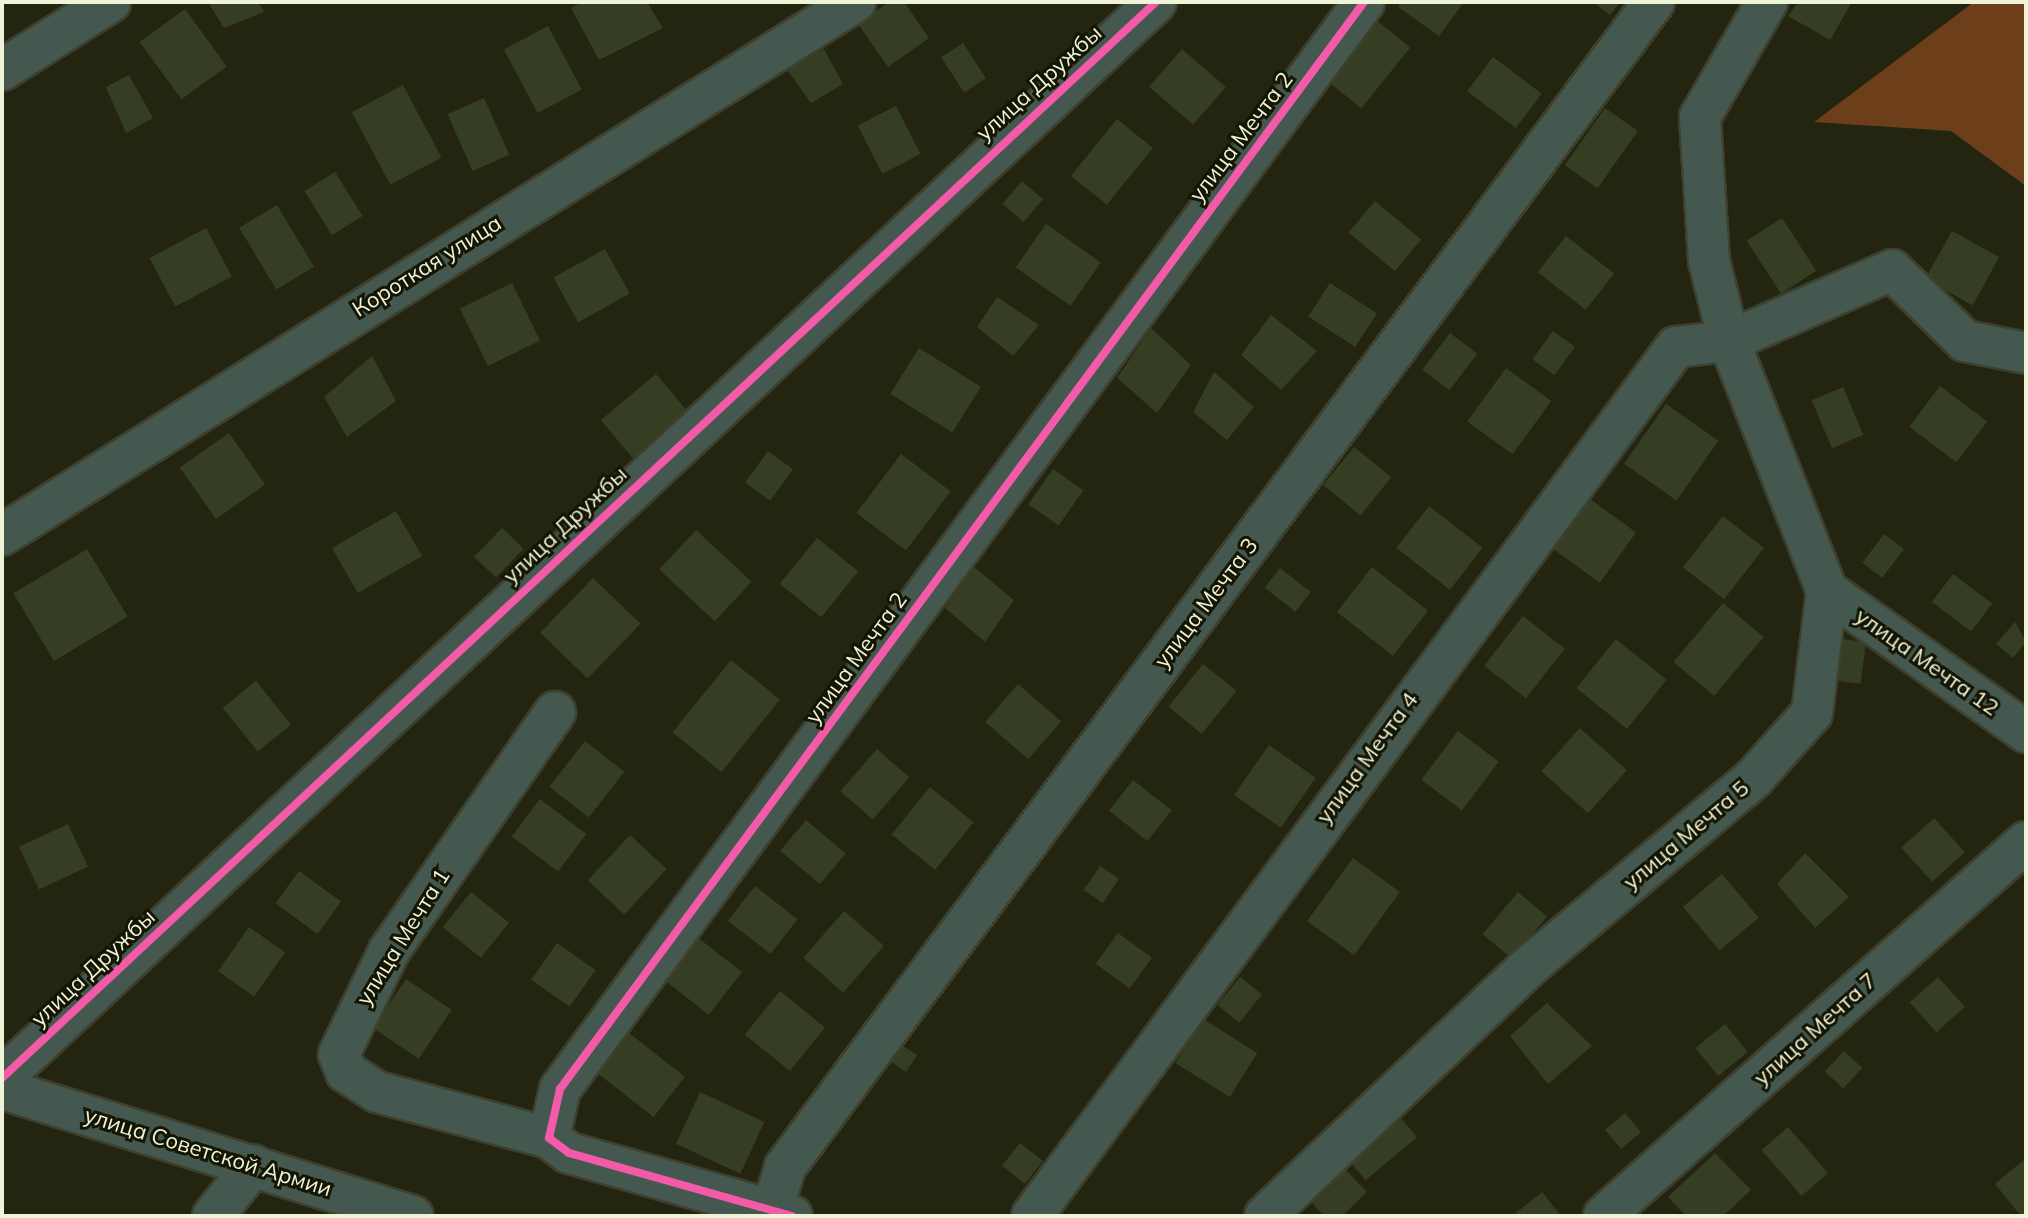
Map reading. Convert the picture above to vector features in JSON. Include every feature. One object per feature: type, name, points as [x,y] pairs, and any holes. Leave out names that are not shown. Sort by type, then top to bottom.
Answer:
[{"type":"street","points":[[2,70],[110,2]]},
{"type":"street","name":"Короткая улица","points":[[2,535],[855,2]]},
{"type":"street","name":"улица Дружбы","points":[[2,1078],[1156,2]]},
{"type":"street","name":"улица Мечта 2","points":[[549,1138],[560,1089],[1364,2]]},
{"type":"street","name":"улица Мечта 3","points":[[782,1214],[794,1154],[1654,2]]},
{"type":"street","points":[[1729,341],[1709,261],[1700,117],[1767,2]]},
{"type":"street","name":"улица Мечта 4","points":[[1032,1216],[1676,347],[1729,341],[1892,270],[1965,341],[2026,353]]},
{"type":"street","name":"улица Мечта 5","points":[[1270,1215],[1527,968],[1754,778],[1812,713],[1827,591],[1729,341]]},
{"type":"street","name":"улица Мечта 12","points":[[1827,591],[2026,732]]},
{"type":"street","name":"улица Мечта 1","points":[[549,1138],[377,1092],[346,1072],[339,1054],[389,951],[555,712]]},
{"type":"street","name":"улица Мечта 7","points":[[1604,1216],[2026,842]]},
{"type":"street","name":"улица Советской Армии","points":[[2,1089],[413,1216]]},
{"type":"street","points":[[549,1138],[601,1165],[782,1214]]},
{"type":"street","points":[[213,1216],[254,1165]]},
{"type":"shaded area","points":[[1974,2],[2026,2],[2026,186],[1951,131],[1814,122]]},
{"type":"building","points":[[208,2],[258,2],[264,12],[224,28]]},
{"type":"building","points":[[582,2],[647,2],[663,28],[599,60],[571,8]]},
{"type":"building","points":[[889,2],[904,2],[929,38],[888,67],[858,24]]},
{"type":"building","points":[[1401,2],[1464,2],[1439,36],[1398,7]]},
{"type":"building","points":[[1593,2],[1620,2],[1610,15]]},
{"type":"building","points":[[1798,2],[1852,2],[1830,40],[1788,16]]},
{"type":"building","points":[[185,9],[227,66],[181,99],[140,42]]},
{"type":"building","points":[[1376,20],[1410,48],[1361,108],[1327,81]]},
{"type":"building","points":[[548,26],[582,90],[538,113],[504,49]]},
{"type":"building","points":[[963,43],[986,78],[964,92],[941,57]]},
{"type":"building","points":[[824,49],[843,84],[811,103],[786,68]]},
{"type":"building","points":[[1182,49],[1226,87],[1193,125],[1149,87]]},
{"type":"building","points":[[1493,57],[1542,94],[1516,128],[1467,91]]},
{"type":"building","points":[[129,75],[153,118],[126,133],[106,87]]},
{"type":"building","points":[[403,85],[441,157],[390,185],[352,112]]},
{"type":"building","points":[[484,98],[509,155],[473,171],[447,114]]},
{"type":"building","points":[[896,106],[921,154],[882,174],[858,126]]},
{"type":"building","points":[[1605,108],[1638,131],[1598,188],[1565,165]]},
{"type":"building","points":[[1117,119],[1153,148],[1107,205],[1071,176]]},
{"type":"building","points":[[335,172],[363,216],[332,235],[304,191]]},
{"type":"building","points":[[1022,181],[1043,199],[1023,222],[1002,204]]},
{"type":"building","points":[[1375,201],[1421,240],[1395,271],[1349,232]]},
{"type":"building","points":[[277,205],[314,267],[276,289],[239,228]]},
{"type":"building","points":[[1782,218],[1816,271],[1781,294],[1747,241]]},
{"type":"building","points":[[1046,224],[1101,262],[1070,306],[1016,267]]},
{"type":"building","points":[[206,228],[232,277],[175,307],[149,258]]},
{"type":"building","points":[[1952,231],[1999,257],[1973,305],[1925,279]]},
{"type":"building","points":[[1566,236],[1614,274],[1586,310],[1538,272]]},
{"type":"building","points":[[605,249],[630,294],[578,322],[553,278]]},
{"type":"building","points":[[512,283],[540,341],[488,366],[460,308]]},
{"type":"building","points":[[1330,283],[1377,313],[1355,347],[1308,317]]},
{"type":"building","points":[[997,297],[1039,325],[1013,356],[977,327]]},
{"type":"building","points":[[1271,315],[1317,351],[1281,390],[1241,355]]},
{"type":"building","points":[[1151,328],[1191,365],[1157,413],[1117,378]]},
{"type":"building","points":[[1553,331],[1575,347],[1554,375],[1532,359]]},
{"type":"building","points":[[1450,333],[1477,353],[1449,390],[1422,370]]},
{"type":"building","points":[[919,348],[981,387],[952,432],[890,394]]},
{"type":"building","points":[[372,356],[396,401],[347,437],[324,397]]},
{"type":"building","points":[[1506,368],[1551,401],[1513,454],[1467,421]]},
{"type":"building","points":[[1214,372],[1254,407],[1227,440],[1193,412]]},
{"type":"building","points":[[656,374],[689,414],[634,460],[601,420]]},
{"type":"building","points":[[1940,386],[1987,422],[1956,462],[1909,427]]},
{"type":"building","points":[[1843,387],[1863,435],[1832,448],[1812,400]]},
{"type":"building","points":[[1666,404],[1718,441],[1677,501],[1624,464]]},
{"type":"building","points":[[229,433],[265,485],[216,519],[180,467]]},
{"type":"building","points":[[1354,447],[1391,477],[1360,515],[1323,485]]},
{"type":"building","points":[[768,451],[793,469],[770,501],[745,483]]},
{"type":"building","points":[[901,454],[951,491],[906,550],[856,513]]},
{"type":"building","points":[[1053,469],[1083,490],[1059,525],[1028,504]]},
{"type":"building","points":[[1590,499],[1636,533],[1600,583],[1554,549]]},
{"type":"building","points":[[1429,506],[1483,548],[1450,590],[1396,548]]},
{"type":"building","points":[[396,511],[422,556],[358,593],[332,548]]},
{"type":"building","points":[[1723,516],[1764,548],[1724,599],[1683,567]]},
{"type":"building","points":[[502,528],[524,549],[496,578],[474,557]]},
{"type":"building","points":[[696,530],[752,582],[715,621],[659,569]]},
{"type":"building","points":[[1884,534],[1904,549],[1882,578],[1862,563]]},
{"type":"building","points":[[817,538],[858,571],[821,617],[780,584]]},
{"type":"building","points":[[87,549],[128,617],[54,661],[13,593]]},
{"type":"building","points":[[973,566],[1014,600],[985,642],[945,608]]},
{"type":"building","points":[[1372,567],[1428,611],[1393,656],[1337,612]]},
{"type":"building","points":[[1280,568],[1311,592],[1295,612],[1265,588]]},
{"type":"building","points":[[1953,574],[1992,603],[1971,631],[1932,602]]},
{"type":"building","points":[[593,578],[640,624],[588,679],[540,633]]},
{"type":"building","points":[[1723,603],[1764,637],[1714,696],[1674,662]]},
{"type":"building","points":[[1523,616],[1565,649],[1526,698],[1484,666]]},
{"type":"building","points":[[2015,622],[2026,642],[2013,658],[1996,644]]},
{"type":"building","points":[[1616,639],[1667,680],[1627,729],[1576,688]]},
{"type":"building","points":[[1841,639],[1866,642],[1861,684],[1836,681]]},
{"type":"building","points":[[731,660],[780,700],[721,772],[672,732]]},
{"type":"building","points":[[1203,664],[1236,691],[1202,734],[1168,707]]},
{"type":"building","points":[[256,681],[291,725],[258,752],[223,708]]},
{"type":"building","points":[[1018,684],[1061,721],[1028,759],[985,722]]},
{"type":"building","points":[[1580,728],[1627,770],[1588,813],[1541,771]]},
{"type":"building","points":[[1458,731],[1499,762],[1462,810],[1421,780]]},
{"type":"building","points":[[585,741],[624,772],[589,817],[549,787]]},
{"type":"building","points":[[1269,745],[1316,778],[1281,828],[1234,795]]},
{"type":"building","points":[[877,749],[909,777],[873,819],[840,791]]},
{"type":"building","points":[[1133,780],[1172,810],[1148,841],[1109,811]]},
{"type":"building","points":[[930,787],[974,822],[935,870],[892,834]]},
{"type":"building","points":[[540,799],[586,834],[558,871],[512,837]]},
{"type":"building","points":[[1934,818],[1965,852],[1932,882],[1901,847]]},
{"type":"building","points":[[806,820],[846,853],[820,884],[780,851]]},
{"type":"building","points":[[68,824],[88,867],[39,889],[19,847]]},
{"type":"building","points":[[630,835],[667,869],[624,914],[588,880]]},
{"type":"building","points":[[1805,853],[1849,897],[1815,928],[1777,884]]},
{"type":"building","points":[[1353,858],[1400,892],[1354,955],[1307,921]]},
{"type":"building","points":[[1100,866],[1119,879],[1103,903],[1084,890]]},
{"type":"building","points":[[299,871],[341,902],[318,934],[275,903]]},
{"type":"building","points":[[1722,874],[1759,918],[1720,950],[1683,907]]},
{"type":"building","points":[[755,886],[798,919],[770,954],[728,921]]},
{"type":"building","points":[[471,892],[509,923],[481,958],[443,927]]},
{"type":"building","points":[[1518,892],[1547,916],[1512,959],[1483,934]]},
{"type":"building","points":[[844,911],[884,946],[843,993],[803,958]]},
{"type":"building","points":[[249,927],[285,952],[254,996],[218,971]]},
{"type":"building","points":[[1118,933],[1152,958],[1130,988],[1096,964]]},
{"type":"building","points":[[697,937],[742,972],[709,1015],[664,980]]},
{"type":"building","points":[[557,943],[596,970],[570,1007],[531,980]]},
{"type":"building","points":[[1240,977],[1262,995],[1239,1023],[1217,1005]]},
{"type":"building","points":[[1938,977],[1965,1007],[1937,1032],[1910,1002]]},
{"type":"building","points":[[406,979],[452,1010],[419,1059],[373,1028]]},
{"type":"building","points":[[780,991],[825,1028],[790,1071],[745,1035]]},
{"type":"building","points":[[1547,1003],[1592,1046],[1548,1084],[1510,1036]]},
{"type":"building","points":[[1203,1019],[1257,1053],[1230,1097],[1175,1063]]},
{"type":"building","points":[[1725,1024],[1748,1052],[1718,1076],[1695,1048]]},
{"type":"building","points":[[629,1033],[685,1077],[654,1117],[598,1073]]},
{"type":"building","points":[[897,1042],[917,1055],[906,1072],[886,1059]]},
{"type":"building","points":[[1844,1051],[1862,1068],[1843,1089],[1825,1071]]},
{"type":"building","points":[[700,1092],[764,1122],[740,1174],[676,1144]]},
{"type":"building","points":[[1625,1113],[1641,1132],[1621,1149],[1605,1130]]},
{"type":"building","points":[[1401,1118],[1417,1137],[1366,1180],[1350,1161]]},
{"type":"building","points":[[1788,1127],[1828,1173],[1802,1196],[1762,1150]]},
{"type":"building","points":[[1020,1143],[1043,1161],[1025,1184],[1002,1166]]},
{"type":"building","points":[[1715,1153],[1751,1190],[1723,1216],[1686,1216],[1668,1197]]},
{"type":"building","points":[[2026,1158],[2026,1216],[2021,1216],[1995,1184]]},
{"type":"building","points":[[1345,1169],[1367,1192],[1342,1216],[1324,1216],[1311,1202]]},
{"type":"building","points":[[1542,1192],[1561,1216],[1512,1216]]},
{"type":"cycle path","points":[[2,1078],[1156,2]]},
{"type":"cycle path","points":[[792,1216],[569,1153],[549,1138],[560,1089],[1364,2]]}]
